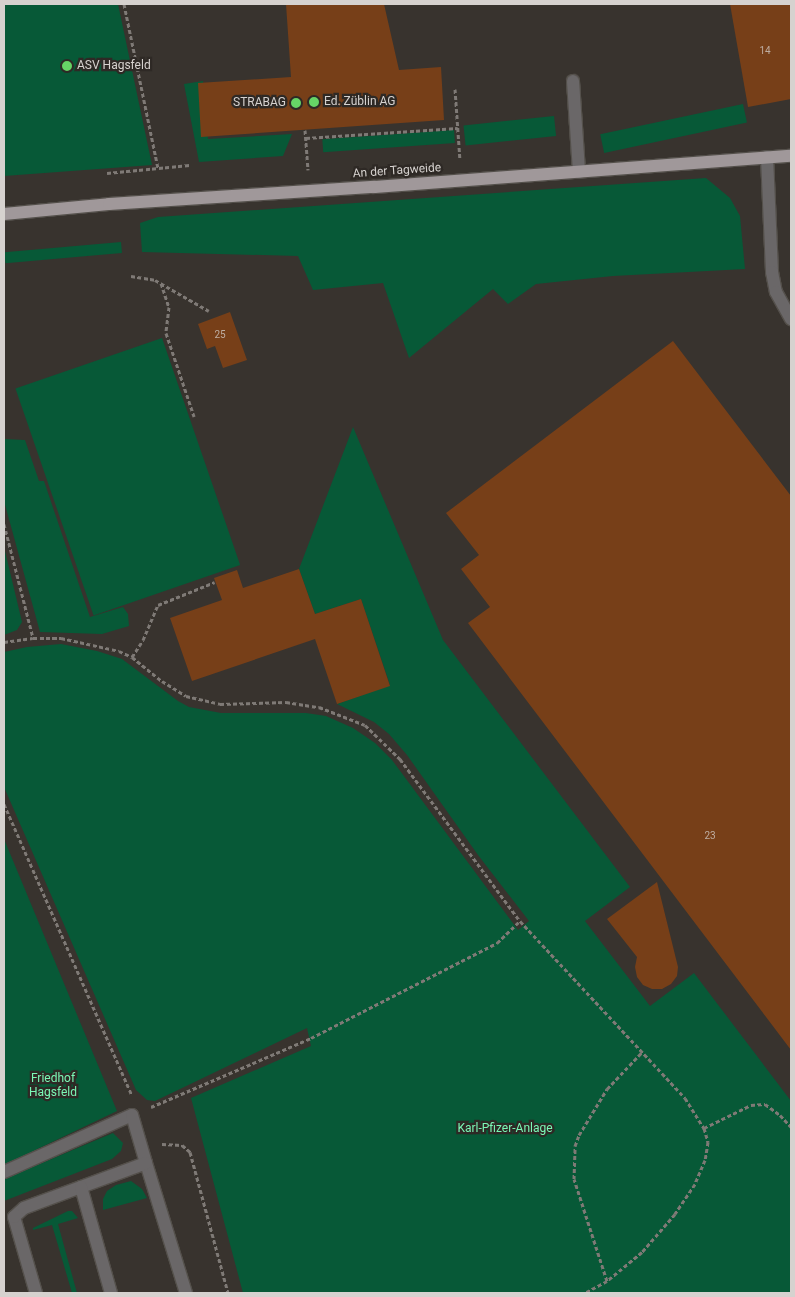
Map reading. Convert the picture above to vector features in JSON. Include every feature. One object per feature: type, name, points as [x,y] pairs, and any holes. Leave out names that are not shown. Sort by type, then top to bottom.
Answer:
[{"type":"main road","name":"An der Tagweide","points":[[4,214],[118,203],[462,181],[791,156]]},
{"type":"lane","points":[[573,81],[579,172]]},
{"type":"lane","points":[[766,157],[772,272],[776,292],[791,319]]},
{"type":"lane","points":[[4,1172],[132,1115],[186,1293]]},
{"type":"lane","points":[[36,1293],[14,1217],[24,1208],[146,1163]]},
{"type":"lane","points":[[81,1187],[111,1293]]},
{"type":"path","points":[[124,4],[158,168]]},
{"type":"path","points":[[455,89],[462,181]]},
{"type":"path","points":[[306,138],[458,128]]},
{"type":"path","points":[[305,130],[307,151]]},
{"type":"path","points":[[106,173],[190,165]]},
{"type":"path","points":[[131,276],[155,280],[209,311]]},
{"type":"path","points":[[161,283],[169,307],[166,333],[194,416]]},
{"type":"path","points":[[4,524],[32,638]]},
{"type":"path","points":[[132,657],[143,640],[158,605],[215,582]]},
{"type":"path","points":[[4,642],[32,638],[61,638],[119,651],[132,657],[162,681],[186,696],[220,704],[286,702],[320,707],[365,725],[400,759],[520,921],[685,1098],[704,1128],[708,1142],[705,1160],[695,1184],[675,1214],[642,1252],[607,1281],[584,1293]]},
{"type":"path","points":[[4,804],[131,1095],[132,1115],[212,1083],[311,1038],[497,943],[520,921]]},
{"type":"path","points":[[607,1281],[574,1179],[576,1146],[578,1135],[607,1089],[643,1051]]},
{"type":"path","points":[[704,1128],[751,1105],[765,1104],[780,1115],[791,1127]]},
{"type":"path","points":[[140,1144],[182,1146],[190,1152],[228,1293]]},
{"type":"green space","name":"ASV Hagsfeld","points":[[4,4],[118,4],[152,165],[4,176]]},
{"type":"green space","points":[[203,81],[208,139],[292,134],[283,156],[199,162],[184,84]]},
{"type":"green space","points":[[743,104],[747,123],[604,153],[600,134]]},
{"type":"green space","points":[[554,116],[556,136],[466,145],[463,126]]},
{"type":"green space","points":[[454,130],[455,143],[323,152],[322,139]]},
{"type":"green space","points":[[706,178],[730,198],[740,216],[745,269],[613,276],[536,284],[508,304],[493,289],[409,358],[383,283],[313,290],[298,256],[142,252],[140,223],[158,217]]},
{"type":"green space","points":[[121,242],[122,253],[5,263],[4,252]]},
{"type":"green space","points":[[162,338],[240,565],[94,615],[15,388]]},
{"type":"green space","name":"Karl-Pfizer-Anlage","points":[[353,427],[443,640],[630,887],[585,921],[650,1006],[694,973],[791,1101],[791,1293],[243,1293],[191,1098],[311,1046],[307,1028],[155,1101],[147,1100],[136,1090],[4,787],[4,652],[27,647],[61,644],[97,651],[122,659],[178,701],[189,707],[221,713],[306,713],[326,716],[353,728],[375,743],[392,760],[518,930],[529,921],[478,855],[407,755],[389,734],[374,722],[337,704],[390,685],[361,599],[315,614],[299,569]]},
{"type":"green space","points":[[4,439],[25,440],[39,481],[44,481],[90,617],[123,607],[128,614],[129,626],[102,634],[40,632],[4,501]]},
{"type":"green space","points":[[4,547],[22,622],[17,630],[4,635]]},
{"type":"green space","name":"Friedhof Hagsfeld","points":[[4,839],[117,1111],[4,1165]]},
{"type":"green space","points":[[113,1133],[123,1143],[121,1151],[112,1159],[4,1201],[4,1179]]},
{"type":"green space","points":[[131,1181],[142,1189],[147,1198],[103,1210],[103,1199],[107,1191],[116,1185]]},
{"type":"green space","points":[[68,1211],[72,1211],[78,1218],[58,1224],[77,1293],[72,1293],[52,1225],[33,1230],[33,1228]]},
{"type":"building","points":[[286,4],[384,4],[399,70],[441,67],[444,120],[201,137],[198,83],[291,77]]},
{"type":"building","points":[[730,4],[791,4],[791,99],[748,107]]},
{"type":"building","points":[[230,312],[247,360],[223,368],[215,346],[207,349],[198,324]]},
{"type":"building","points":[[673,341],[791,496],[791,1050],[468,623],[490,607],[461,569],[479,555],[446,513]]},
{"type":"building","points":[[299,569],[315,614],[361,599],[390,686],[337,704],[315,639],[192,681],[170,618],[222,600],[214,578],[237,570],[243,588]]},
{"type":"building","points":[[657,882],[678,967],[677,976],[671,984],[662,989],[652,989],[643,985],[637,977],[635,967],[637,957],[607,919]]},
{"type":"place","name":"ASV Hagsfeld","points":[[67,66]]},
{"type":"place","name":"Ed. Züblin AG","points":[[314,102]]},
{"type":"place","name":"STRABAG","points":[[296,103]]}]
